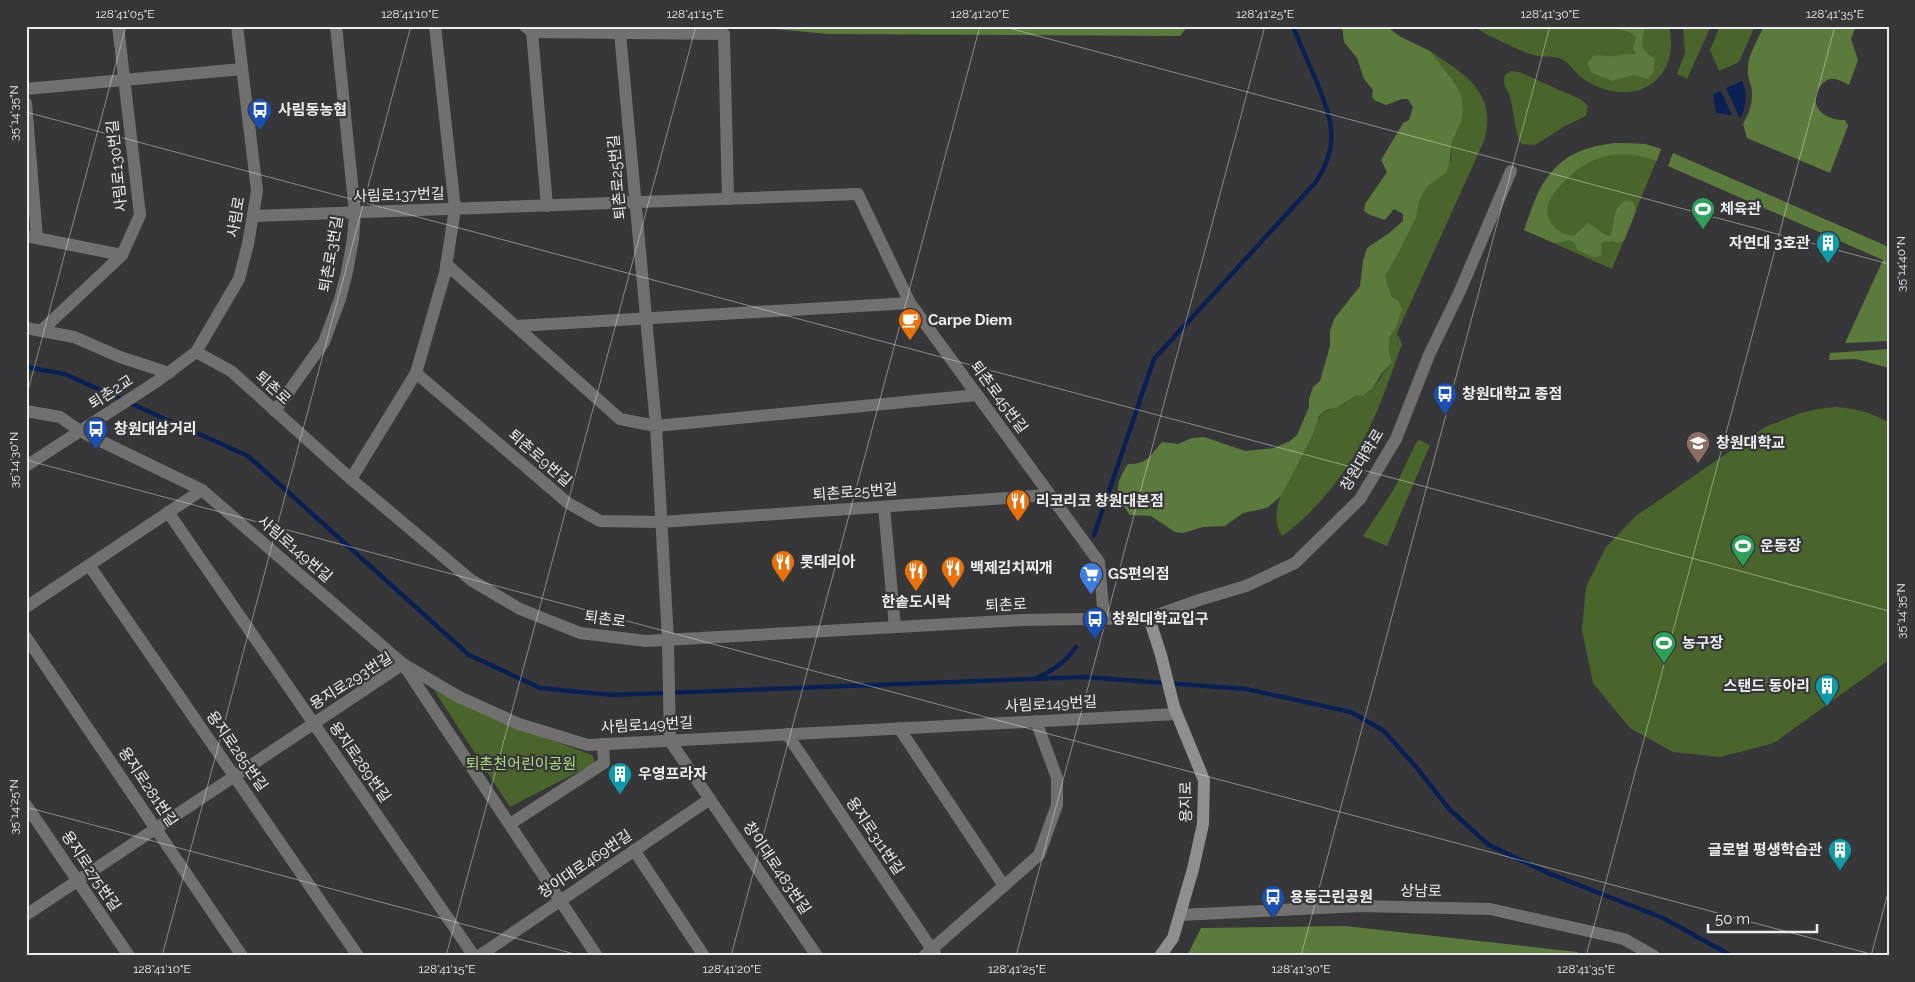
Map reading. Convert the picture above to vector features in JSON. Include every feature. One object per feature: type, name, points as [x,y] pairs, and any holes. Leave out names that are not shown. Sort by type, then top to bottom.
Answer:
[{"type":"main road","name":"용지로","points":[[1149,618],[1161,655],[1175,711],[1204,780],[1203,824],[1193,869],[1173,938],[1160,956]]},
{"type":"street","name":"사림로130번길","points":[[41,331],[122,255],[140,215],[118,26]]},
{"type":"street","name":"사림로","points":[[156,382],[196,352],[239,279],[248,244],[257,191],[237,26]]},
{"type":"street","name":"퇴촌로3번길","points":[[275,410],[324,342],[340,299],[353,239],[355,212],[336,26]]},
{"type":"street","points":[[350,479],[416,373],[445,273],[455,209],[435,26]]},
{"type":"street","points":[[547,206],[529,29],[620,33],[724,34],[728,199]]},
{"type":"street","name":"퇴촌로25번길","points":[[620,33],[656,426],[668,646],[670,735]]},
{"type":"street","points":[[26,89],[242,69]]},
{"type":"street","points":[[26,104],[32,237],[122,255]]},
{"type":"street","name":"창원대학로","points":[[1104,618],[1149,618],[1246,586],[1294,562],[1360,499],[1396,439],[1429,355],[1463,283],[1511,171]]},
{"type":"street","name":"사림로137번길","points":[[253,216],[858,194]]},
{"type":"street","name":"퇴촌로45번길","points":[[858,194],[910,303],[1099,562],[1104,618]]},
{"type":"street","points":[[446,264],[620,419],[656,426],[977,395]]},
{"type":"street","points":[[516,326],[910,303]]},
{"type":"street","points":[[26,328],[74,337],[120,357],[168,373]]},
{"type":"street","name":"퇴촌로","points":[[196,352],[231,371],[350,479],[471,580],[520,608],[580,633],[646,641],[668,646],[895,628],[1104,618]]},
{"type":"street","name":"퇴촌로9번길","points":[[416,373],[568,503],[600,521],[661,522]]},
{"type":"street","name":"퇴촌2교","points":[[83,430],[156,382]]},
{"type":"street","name":"사림로149번길","points":[[26,411],[60,417],[202,490],[403,664],[459,697],[519,724],[588,745],[670,735],[788,734],[1036,721],[1175,711]]},
{"type":"street","points":[[26,466],[83,430]]},
{"type":"street","points":[[26,607],[202,490]]},
{"type":"street","name":"퇴촌로25번길","points":[[661,522],[1050,495]]},
{"type":"street","points":[[884,507],[895,628]]},
{"type":"street","name":"용지로289번길","points":[[168,512],[474,956]]},
{"type":"street","name":"용지로285번길","points":[[89,565],[358,956]]},
{"type":"street","name":"용지로281번길","points":[[26,637],[242,956]]},
{"type":"street","name":"용지로293번길","points":[[26,915],[403,664],[596,956]]},
{"type":"street","points":[[931,953],[1039,855],[1057,805],[1057,778],[1036,721]]},
{"type":"street","points":[[899,728],[1004,886]]},
{"type":"street","name":"용지로311번길","points":[[788,734],[931,953]]},
{"type":"street","name":"창이대로483번길","points":[[670,735],[710,799],[817,956]]},
{"type":"street","points":[[510,824],[604,763],[603,744]]},
{"type":"street","name":"창이대로469번길","points":[[479,956],[710,799]]},
{"type":"street","name":"용지로275번길","points":[[26,805],[129,956]]},
{"type":"street","points":[[634,850],[704,956]]},
{"type":"street","name":"상남로","points":[[1180,915],[1361,906],[1490,909],[1624,939],[1654,956]]},
{"type":"green space","points":[[743,26],[1188,26],[1180,36],[828,34]]},
{"type":"green space","points":[[1342,26],[1386,26],[1401,37],[1430,51],[1454,82],[1461,95],[1463,110],[1461,123],[1452,142],[1449,166],[1445,174],[1428,186],[1420,199],[1416,218],[1385,276],[1392,297],[1398,300],[1402,309],[1396,328],[1389,338],[1389,351],[1392,362],[1372,389],[1364,395],[1355,396],[1337,408],[1326,410],[1319,416],[1313,435],[1281,496],[1267,508],[1243,513],[1225,526],[1203,527],[1183,533],[1175,532],[1151,516],[1130,515],[1119,495],[1118,484],[1120,478],[1128,464],[1145,461],[1162,442],[1178,444],[1192,438],[1204,437],[1245,451],[1274,448],[1290,441],[1297,435],[1309,407],[1309,399],[1313,387],[1320,381],[1330,346],[1330,331],[1334,319],[1360,286],[1363,261],[1367,248],[1403,221],[1403,214],[1394,209],[1385,220],[1364,211],[1365,204],[1387,172],[1381,160],[1403,123],[1409,120],[1413,107],[1408,99],[1402,99],[1386,105],[1372,97],[1373,90],[1364,79],[1357,58],[1344,42]]},
{"type":"green space","points":[[1474,26],[1669,26],[1671,39],[1670,53],[1667,66],[1651,84],[1632,92],[1611,91],[1582,78],[1563,60],[1556,57],[1536,56],[1528,53]]},
{"type":"green space","points":[[1611,26],[1645,26],[1642,46],[1655,59],[1653,73],[1647,79],[1633,75],[1613,81],[1592,73],[1587,64],[1593,56],[1636,54],[1633,47],[1636,38],[1631,33]]},
{"type":"green space","points":[[1683,26],[1711,26],[1687,79],[1677,74],[1685,53]]},
{"type":"green space","points":[[1720,26],[1755,26],[1739,62],[1719,71],[1710,50]]},
{"type":"green space","points":[[1764,26],[1856,26],[1851,39],[1858,60],[1849,85],[1837,80],[1828,80],[1819,87],[1816,96],[1816,102],[1821,112],[1832,118],[1845,120],[1848,126],[1830,173],[1747,138],[1743,124],[1752,101],[1748,63]]},
{"type":"green space","points":[[1430,51],[1466,77],[1482,97],[1486,110],[1487,124],[1484,141],[1397,333],[1402,344],[1381,400],[1360,447],[1341,476],[1319,503],[1282,536],[1277,524],[1280,498],[1293,470],[1308,446],[1318,418],[1326,411],[1339,407],[1355,396],[1369,392],[1392,362],[1389,351],[1389,338],[1396,328],[1398,300],[1392,297],[1385,276],[1416,218],[1420,199],[1428,186],[1445,174],[1451,159],[1452,142],[1461,123],[1454,82]]},
{"type":"green space","points":[[1511,71],[1519,72],[1582,100],[1588,106],[1586,116],[1565,126],[1535,145],[1522,144],[1518,135],[1511,100],[1504,83],[1505,75]]},
{"type":"green space","points":[[1616,143],[1645,144],[1661,149],[1612,269],[1524,230],[1539,195],[1554,169],[1578,152]]},
{"type":"green space","points":[[1616,143],[1645,144],[1661,149],[1657,161],[1644,157],[1618,154],[1594,160],[1573,173],[1556,190],[1549,202],[1547,211],[1548,217],[1554,226],[1568,235],[1574,236],[1588,223],[1610,236],[1617,208],[1626,200],[1633,202],[1636,211],[1624,241],[1618,243],[1613,241],[1602,242],[1601,256],[1593,257],[1577,250],[1575,243],[1570,240],[1554,243],[1524,230],[1542,184],[1560,164],[1576,153],[1586,149]]},
{"type":"green space","points":[[1673,153],[1889,247],[1889,341],[1845,343],[1883,260],[1668,166]]},
{"type":"green space","points":[[1889,349],[1889,368],[1856,359],[1829,360],[1830,353]]},
{"type":"green space","name":"운동장","points":[[1836,407],[1864,412],[1889,423],[1889,660],[1774,743],[1720,757],[1673,752],[1630,728],[1593,683],[1582,630],[1586,587],[1606,547],[1636,516],[1765,427],[1801,413]]},
{"type":"green space","points":[[1419,440],[1430,445],[1387,546],[1363,536],[1394,489]]},
{"type":"green space","name":"퇴촌천어린이공원","points":[[434,690],[505,723],[592,755],[595,763],[510,807]]},
{"type":"green space","points":[[1345,926],[1577,952],[1584,956],[1187,956],[1201,928]]},
{"type":"water","points":[[1742,81],[1746,100],[1740,119],[1726,88]]},
{"type":"water","points":[[1721,91],[1732,115],[1716,113],[1713,94]]},
{"type":"waterway","points":[[1094,535],[1154,359],[1315,183],[1323,170],[1331,144],[1330,120],[1316,80],[1293,26]]},
{"type":"waterway","points":[[26,367],[65,374],[248,456],[469,655],[540,688],[611,695],[1084,677],[1246,689],[1351,712],[1384,731],[1417,768],[1449,809],[1489,845],[1548,873],[1663,918],[1732,956]]},
{"type":"waterway","points":[[1037,678],[1059,665],[1076,647]]},
{"type":"place","name":"사림동농협","points":[[260,131]]},
{"type":"place","name":"체육관","points":[[1703,230]]},
{"type":"place","name":"자연대 3호관","points":[[1828,264]]},
{"type":"place","name":"Carpe Diem","points":[[910,341]]},
{"type":"place","name":"창원대학교 종점","points":[[1445,415]]},
{"type":"place","name":"창원대삼거리","points":[[96,450]]},
{"type":"place","name":"창원대학교","points":[[1698,464]]},
{"type":"place","name":"리코리코 창원대본점","points":[[1018,522]]},
{"type":"place","name":"운동장","points":[[1743,567]]},
{"type":"place","name":"롯데리아","points":[[783,583]]},
{"type":"place","name":"백제김치찌개","points":[[953,589]]},
{"type":"place","name":"한솥도시락","points":[[916,592]]},
{"type":"place","name":"GS편의점","points":[[1091,595]]},
{"type":"place","name":"창원대학교입구","points":[[1095,640]]},
{"type":"place","name":"농구장","points":[[1664,664]]},
{"type":"place","name":"스탠드 동아리","points":[[1827,707]]},
{"type":"place","name":"우영프라자","points":[[620,795]]},
{"type":"place","name":"글로벌 평생학습관","points":[[1840,871]]},
{"type":"place","name":"용동근린공원","points":[[1273,918]]}]
